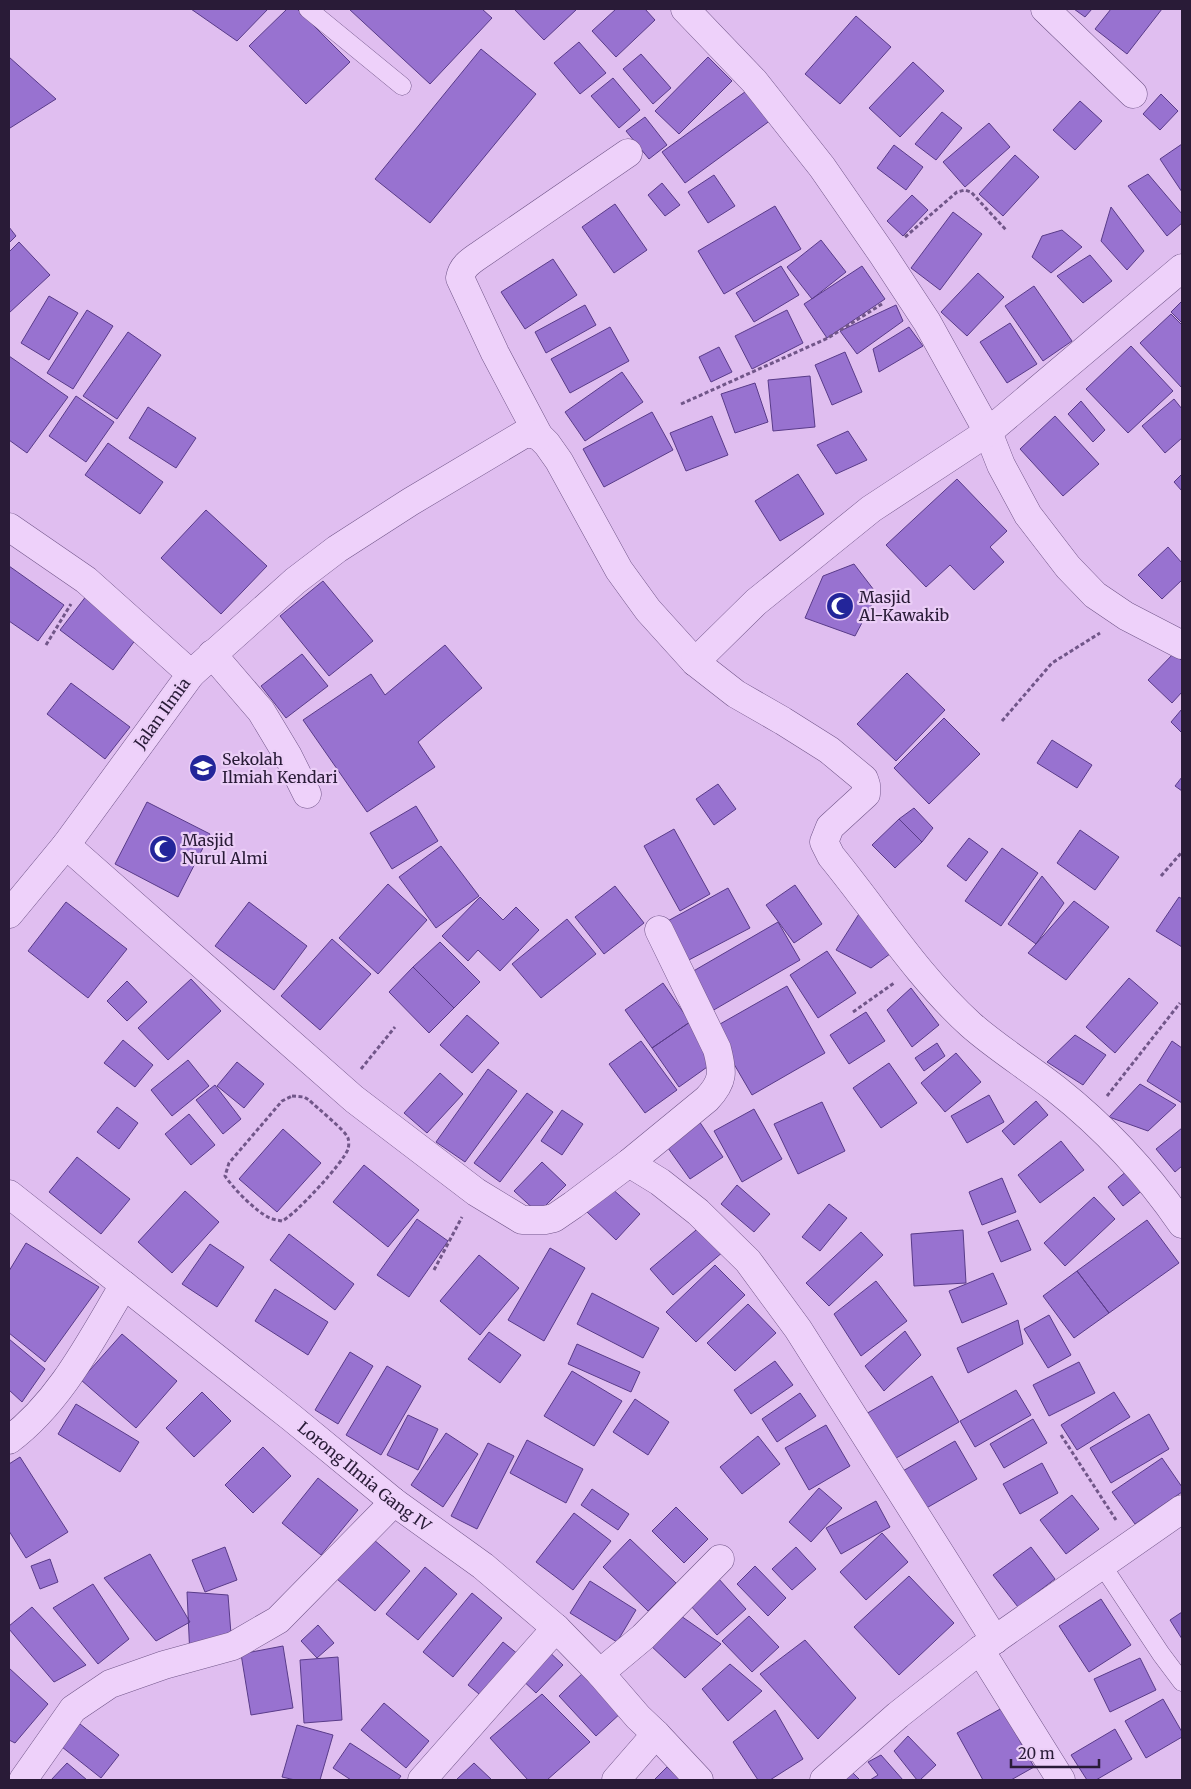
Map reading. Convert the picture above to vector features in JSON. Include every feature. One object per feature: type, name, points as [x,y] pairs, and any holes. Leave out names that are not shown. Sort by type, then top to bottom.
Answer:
[{"type":"street","points":[[685,9],[754,81],[822,168],[883,255],[927,322],[988,432],[1001,465],[1028,515],[1068,567],[1095,595],[1126,616],[1182,645]]},
{"type":"street","points":[[1046,9],[1133,94]]},
{"type":"street","points":[[628,153],[467,264],[461,272],[460,278],[476,315],[539,436],[558,461],[619,570],[648,610],[696,662],[736,694],[828,750],[864,778],[866,794],[830,827],[824,842],[831,856],[917,967],[972,1026],[1056,1089],[1115,1142],[1162,1194],[1182,1224]]},
{"type":"street","points":[[696,662],[756,602],[871,508],[988,432],[1182,268]]},
{"type":"street","points":[[191,674],[295,581],[337,549],[410,502],[524,434],[539,436]]},
{"type":"street","name":"Jalan Ilmia","points":[[9,527],[86,580],[191,674],[66,845],[9,914]]},
{"type":"street","points":[[212,654],[261,711],[288,756],[307,794]]},
{"type":"street","points":[[66,845],[344,1090],[476,1192],[515,1217],[529,1221],[554,1218],[573,1205],[629,1163],[715,1091],[722,1073],[717,1048],[659,930]]},
{"type":"street","points":[[629,1163],[660,1182],[698,1212],[748,1261],[798,1329],[987,1645],[1061,1780]]},
{"type":"street","name":"Lorong Ilmia Gang IV","points":[[9,1194],[292,1418],[394,1502],[483,1566],[556,1628],[699,1780]]},
{"type":"street","points":[[9,1440],[48,1404],[70,1374],[124,1285]]},
{"type":"street","points":[[23,1780],[72,1709],[110,1684],[164,1665],[233,1646],[278,1620],[394,1502]]},
{"type":"street","points":[[824,1780],[898,1715],[987,1645],[1182,1509]]},
{"type":"street","points":[[600,1673],[643,1637],[720,1559]]},
{"type":"street","points":[[422,1780],[556,1628]]},
{"type":"street","points":[[616,1780],[656,1734]]},
{"type":"lane","points":[[308,9],[402,86]]},
{"type":"lane","points":[[1102,1565],[1161,1654],[1182,1682]]},
{"type":"path","points":[[883,255],[957,192],[965,190],[971,192],[1006,231]]},
{"type":"path","points":[[681,404],[828,338],[906,290]]},
{"type":"path","points":[[46,644],[86,580]]},
{"type":"path","points":[[1002,720],[1052,663],[1126,616]]},
{"type":"path","points":[[1161,876],[1182,852]]},
{"type":"path","points":[[853,1012],[917,967]]},
{"type":"path","points":[[1090,1118],[1180,1003]]},
{"type":"path","points":[[344,1090],[395,1027]]},
{"type":"path","points":[[292,1096],[304,1098],[327,1116],[347,1134],[348,1150],[322,1182],[288,1218],[282,1221],[265,1215],[233,1186],[225,1176],[229,1163],[285,1099],[292,1096]]},
{"type":"path","points":[[434,1270],[476,1192]]},
{"type":"path","points":[[1061,1435],[1131,1544]]},
{"type":"building","points":[[191,9],[268,9],[237,41]]},
{"type":"building","points":[[287,9],[297,9],[350,62],[306,104],[249,46]]},
{"type":"building","points":[[349,9],[482,9],[492,18],[430,84]]},
{"type":"building","points":[[514,9],[577,9],[544,40]]},
{"type":"building","points":[[616,9],[645,9],[655,20],[616,57],[592,31]]},
{"type":"building","points":[[1074,9],[1092,9],[1085,17]]},
{"type":"building","points":[[1111,9],[1162,9],[1127,54],[1095,29]]},
{"type":"building","points":[[856,16],[891,47],[840,104],[805,74]]},
{"type":"building","points":[[579,42],[606,73],[580,94],[554,63]]},
{"type":"building","points":[[481,49],[536,94],[430,223],[375,179]]},
{"type":"building","points":[[641,54],[671,88],[653,104],[623,69]]},
{"type":"building","points":[[9,57],[56,99],[10,128],[9,127]]},
{"type":"building","points":[[708,57],[732,81],[679,134],[655,111]]},
{"type":"building","points":[[913,62],[944,91],[900,137],[869,108]]},
{"type":"building","points":[[613,78],[640,110],[619,128],[591,96]]},
{"type":"building","points":[[749,89],[771,120],[685,183],[662,152]]},
{"type":"building","points":[[1161,94],[1178,111],[1160,130],[1143,114]]},
{"type":"building","points":[[1080,101],[1102,121],[1075,150],[1053,130]]},
{"type":"building","points":[[942,112],[962,128],[936,160],[915,144]]},
{"type":"building","points":[[645,117],[667,145],[649,159],[626,131]]},
{"type":"building","points":[[989,123],[1010,147],[965,187],[943,162]]},
{"type":"building","points":[[1182,144],[1182,192],[1160,159]]},
{"type":"building","points":[[894,145],[923,167],[906,190],[877,168]]},
{"type":"building","points":[[1015,155],[1039,177],[1003,216],[979,194]]},
{"type":"building","points":[[1148,174],[1182,214],[1182,223],[1167,236],[1128,186]]},
{"type":"building","points":[[714,175],[735,206],[708,223],[688,192]]},
{"type":"building","points":[[662,183],[680,205],[665,216],[648,195]]},
{"type":"building","points":[[912,195],[928,210],[903,236],[887,221]]},
{"type":"building","points":[[615,204],[647,250],[614,273],[582,227]]},
{"type":"building","points":[[775,206],[801,249],[724,294],[698,251]]},
{"type":"building","points":[[1111,207],[1144,251],[1127,270],[1101,241]]},
{"type":"building","points":[[953,212],[982,234],[940,290],[911,268]]},
{"type":"building","points":[[9,227],[16,236],[9,243]]},
{"type":"building","points":[[1062,230],[1082,247],[1051,273],[1032,257],[1042,236]]},
{"type":"building","points":[[821,240],[846,272],[812,299],[787,267]]},
{"type":"building","points":[[19,242],[50,275],[9,313],[9,252]]},
{"type":"building","points":[[1090,255],[1112,281],[1083,303],[1057,276]]},
{"type":"building","points":[[553,259],[577,295],[525,329],[501,292]]},
{"type":"building","points":[[781,266],[799,295],[754,322],[736,293]]},
{"type":"building","points":[[862,266],[885,299],[827,338],[804,304]]},
{"type":"building","points":[[978,273],[1004,297],[967,336],[941,312]]},
{"type":"building","points":[[1034,286],[1072,341],[1043,361],[1005,306]]},
{"type":"building","points":[[49,296],[78,313],[49,360],[21,343]]},
{"type":"building","points":[[1182,301],[1182,323],[1171,312]]},
{"type":"building","points":[[585,305],[596,325],[546,353],[535,332]]},
{"type":"building","points":[[896,305],[903,321],[857,354],[840,331]]},
{"type":"building","points":[[87,310],[113,326],[73,389],[47,373]]},
{"type":"building","points":[[787,310],[803,343],[752,369],[735,336]]},
{"type":"building","points":[[1171,314],[1182,325],[1182,388],[1140,343]]},
{"type":"building","points":[[1010,323],[1037,364],[1007,383],[980,342]]},
{"type":"building","points":[[610,327],[629,361],[570,393],[551,359]]},
{"type":"building","points":[[909,327],[923,346],[879,372],[873,349]]},
{"type":"building","points":[[128,332],[161,355],[117,419],[83,396]]},
{"type":"building","points":[[1131,346],[1173,391],[1128,433],[1086,389]]},
{"type":"building","points":[[719,347],[732,372],[711,382],[699,357]]},
{"type":"building","points":[[845,352],[862,392],[832,405],[815,365]]},
{"type":"building","points":[[9,356],[68,397],[27,453],[9,440]]},
{"type":"building","points":[[622,372],[643,402],[585,441],[565,412]]},
{"type":"building","points":[[810,376],[815,427],[773,431],[768,380]]},
{"type":"building","points":[[755,383],[768,422],[735,433],[721,394]]},
{"type":"building","points":[[76,396],[114,422],[86,462],[49,436]]},
{"type":"building","points":[[1174,399],[1182,409],[1182,438],[1165,453],[1142,426]]},
{"type":"building","points":[[1081,401],[1105,430],[1093,442],[1068,414]]},
{"type":"building","points":[[148,407],[196,438],[176,468],[129,438]]},
{"type":"building","points":[[652,412],[673,450],[604,487],[583,449]]},
{"type":"building","points":[[712,416],[728,455],[686,471],[670,433]]},
{"type":"building","points":[[1055,416],[1099,464],[1063,496],[1020,449]]},
{"type":"building","points":[[848,431],[867,460],[836,474],[817,445]]},
{"type":"building","points":[[108,443],[163,482],[140,514],[85,475]]},
{"type":"building","points":[[798,474],[824,514],[780,541],[755,501]]},
{"type":"building","points":[[1182,474],[1182,491],[1174,482]]},
{"type":"building","points":[[957,479],[1007,531],[990,547],[1004,562],[974,590],[950,565],[926,587],[886,545]]},
{"type":"building","points":[[206,510],[267,566],[221,614],[161,558]]},
{"type":"building","points":[[1168,547],[1182,563],[1182,580],[1162,599],[1138,575]]},
{"type":"building","name":"Masjid Al-Kawakib","points":[[854,564],[877,594],[855,636],[805,618],[823,576]]},
{"type":"building","points":[[9,566],[64,605],[38,641],[9,621]]},
{"type":"building","points":[[323,581],[373,641],[329,676],[280,616]]},
{"type":"building","points":[[87,595],[139,635],[113,670],[60,630]]},
{"type":"building","points":[[445,645],[482,688],[418,742],[435,767],[367,812],[303,720],[371,674],[385,695]]},
{"type":"building","points":[[1174,653],[1182,661],[1182,692],[1172,703],[1148,680]]},
{"type":"building","points":[[302,654],[328,686],[286,718],[261,686]]},
{"type":"building","points":[[907,673],[945,710],[896,761],[857,724]]},
{"type":"building","points":[[71,683],[130,727],[105,759],[47,714]]},
{"type":"building","points":[[1182,709],[1182,733],[1171,722]]},
{"type":"building","points":[[944,718],[980,754],[929,804],[894,768]]},
{"type":"building","points":[[1052,740],[1092,765],[1077,788],[1037,763]]},
{"type":"building","points":[[1182,777],[1182,791],[1175,786]]},
{"type":"building","points":[[718,784],[736,809],[714,825],[696,799]]},
{"type":"building","name":"Masjid Nurul Almi","points":[[147,802],[210,834],[178,897],[115,864]]},
{"type":"building","points":[[416,806],[438,841],[392,869],[370,833]]},
{"type":"building","points":[[914,808],[933,828],[922,842],[899,819]]},
{"type":"building","points":[[899,819],[922,842],[895,868],[872,845]]},
{"type":"building","points":[[674,829],[710,894],[680,911],[644,846]]},
{"type":"building","points":[[1080,830],[1119,857],[1095,890],[1057,863]]},
{"type":"building","points":[[969,838],[988,852],[966,881],[947,866]]},
{"type":"building","points":[[441,846],[479,896],[436,928],[399,877]]},
{"type":"building","points":[[1002,848],[1038,873],[1001,926],[965,901]]},
{"type":"building","points":[[1042,876],[1064,903],[1036,944],[1008,924]]},
{"type":"building","points":[[388,884],[427,920],[378,974],[339,938]]},
{"type":"building","points":[[795,885],[822,924],[794,943],[766,905]]},
{"type":"building","points":[[615,886],[644,923],[604,954],[575,917]]},
{"type":"building","points":[[728,888],[750,928],[685,962],[664,923]]},
{"type":"building","points":[[480,897],[503,920],[516,907],[539,930],[500,971],[478,950],[468,961],[442,936]]},
{"type":"building","points":[[1179,897],[1182,899],[1182,947],[1156,931]]},
{"type":"building","points":[[1074,901],[1109,927],[1066,980],[1028,953]]},
{"type":"building","points":[[66,902],[127,949],[88,998],[28,951]]},
{"type":"building","points":[[249,902],[307,946],[274,990],[215,946]]},
{"type":"building","points":[[864,906],[898,948],[871,968],[836,950]]},
{"type":"building","points":[[567,919],[596,954],[541,998],[512,964]]},
{"type":"building","points":[[778,922],[800,960],[712,1011],[690,973]]},
{"type":"building","points":[[332,939],[371,974],[320,1030],[281,996]]},
{"type":"building","points":[[440,942],[480,982],[454,1008],[413,967]]},
{"type":"building","points":[[827,951],[856,993],[818,1018],[790,975]]},
{"type":"building","points":[[413,967],[454,1008],[429,1033],[389,992]]},
{"type":"building","points":[[1129,978],[1158,1003],[1115,1053],[1086,1027]]},
{"type":"building","points":[[191,979],[221,1011],[168,1060],[138,1028]]},
{"type":"building","points":[[127,981],[147,1002],[127,1021],[107,1001]]},
{"type":"building","points":[[663,983],[690,1022],[652,1048],[625,1010]]},
{"type":"building","points":[[787,986],[825,1053],[752,1095],[713,1028]]},
{"type":"building","points":[[911,988],[939,1025],[912,1047],[887,1010]]},
{"type":"building","points":[[866,1012],[885,1041],[849,1064],[830,1035]]},
{"type":"building","points":[[467,1015],[499,1043],[472,1073],[440,1045]]},
{"type":"building","points":[[690,1022],[717,1060],[679,1087],[652,1048]]},
{"type":"building","points":[[1075,1035],[1106,1055],[1083,1085],[1047,1062]]},
{"type":"building","points":[[123,1040],[153,1065],[135,1087],[104,1063]]},
{"type":"building","points":[[641,1041],[677,1090],[645,1113],[609,1064]]},
{"type":"building","points":[[1172,1041],[1182,1048],[1182,1103],[1147,1081]]},
{"type":"building","points":[[937,1043],[945,1056],[924,1071],[915,1058]]},
{"type":"building","points":[[956,1053],[981,1082],[945,1112],[921,1083]]},
{"type":"building","points":[[188,1060],[209,1086],[172,1116],[151,1090]]},
{"type":"building","points":[[237,1062],[264,1084],[244,1108],[217,1086]]},
{"type":"building","points":[[889,1063],[917,1103],[881,1128],[853,1088]]},
{"type":"building","points":[[488,1069],[517,1091],[465,1162],[436,1142]]},
{"type":"building","points":[[440,1073],[463,1094],[427,1133],[404,1113]]},
{"type":"building","points":[[1140,1084],[1176,1105],[1148,1131],[1109,1117]]},
{"type":"building","points":[[215,1085],[241,1119],[223,1134],[196,1100]]},
{"type":"building","points":[[527,1093],[553,1112],[500,1182],[474,1163]]},
{"type":"building","points":[[989,1095],[1004,1122],[967,1143],[951,1116]]},
{"type":"building","points":[[1036,1101],[1048,1115],[1014,1145],[1002,1131]]},
{"type":"building","points":[[822,1102],[845,1151],[798,1174],[774,1124]]},
{"type":"building","points":[[117,1107],[138,1123],[119,1149],[97,1132]]},
{"type":"building","points":[[754,1109],[782,1159],[742,1182],[714,1131]]},
{"type":"building","points":[[562,1110],[583,1124],[562,1155],[541,1141]]},
{"type":"building","points":[[189,1114],[215,1145],[191,1165],[165,1134]]},
{"type":"building","points":[[697,1118],[723,1157],[690,1179],[663,1141]]},
{"type":"building","points":[[1182,1128],[1182,1166],[1175,1172],[1156,1149]]},
{"type":"building","points":[[283,1129],[321,1163],[277,1212],[239,1179]]},
{"type":"building","points":[[1061,1141],[1084,1170],[1040,1203],[1018,1175]]},
{"type":"building","points":[[77,1157],[130,1199],[101,1234],[49,1192]]},
{"type":"building","points":[[542,1162],[566,1185],[538,1213],[514,1191]]},
{"type":"building","points":[[364,1165],[419,1210],[388,1247],[333,1202]]},
{"type":"building","points":[[1128,1170],[1144,1189],[1123,1206],[1108,1187]]},
{"type":"building","points":[[1002,1178],[1016,1212],[982,1225],[969,1192]]},
{"type":"building","points":[[737,1185],[770,1214],[754,1232],[721,1204]]},
{"type":"building","points":[[609,1186],[640,1214],[616,1240],[586,1211]]},
{"type":"building","points":[[185,1191],[219,1222],[172,1273],[138,1242]]},
{"type":"building","points":[[1094,1197],[1115,1219],[1065,1266],[1044,1243]]},
{"type":"building","points":[[829,1204],[847,1218],[820,1251],[802,1237]]},
{"type":"building","points":[[417,1219],[448,1241],[409,1297],[377,1275]]},
{"type":"building","points":[[1018,1220],[1031,1250],[1001,1262],[988,1232]]},
{"type":"building","points":[[1147,1220],[1179,1263],[1109,1313],[1077,1271]]},
{"type":"building","points":[[702,1225],[724,1251],[673,1295],[650,1269]]},
{"type":"building","points":[[963,1230],[966,1283],[914,1286],[911,1234]]},
{"type":"building","points":[[861,1232],[883,1255],[829,1306],[806,1283]]},
{"type":"building","points":[[289,1234],[354,1284],[335,1310],[270,1260]]},
{"type":"building","points":[[26,1243],[99,1287],[45,1362],[9,1333],[9,1271]]},
{"type":"building","points":[[210,1244],[244,1267],[217,1307],[182,1284]]},
{"type":"building","points":[[550,1248],[585,1268],[544,1341],[508,1320]]},
{"type":"building","points":[[479,1255],[519,1288],[480,1335],[440,1301]]},
{"type":"building","points":[[715,1265],[745,1295],[696,1342],[666,1312]]},
{"type":"building","points":[[1077,1271],[1109,1313],[1074,1338],[1043,1296]]},
{"type":"building","points":[[993,1273],[1007,1304],[962,1323],[949,1291]]},
{"type":"building","points":[[876,1281],[907,1321],[861,1356],[834,1314]]},
{"type":"building","points":[[275,1289],[328,1322],[308,1355],[255,1321]]},
{"type":"building","points":[[592,1293],[659,1328],[643,1358],[577,1324]]},
{"type":"building","points":[[748,1304],[776,1333],[735,1371],[707,1343]]},
{"type":"building","points":[[1049,1315],[1071,1355],[1048,1368],[1024,1329]]},
{"type":"building","points":[[1018,1320],[1023,1344],[968,1373],[957,1348]]},
{"type":"building","points":[[905,1331],[921,1355],[884,1391],[865,1366]]},
{"type":"building","points":[[489,1332],[521,1355],[500,1383],[468,1359]]},
{"type":"building","points":[[122,1334],[177,1381],[136,1428],[81,1380]]},
{"type":"building","points":[[9,1339],[45,1369],[22,1402],[9,1390]]},
{"type":"building","points":[[577,1344],[640,1372],[631,1392],[568,1364]]},
{"type":"building","points":[[350,1352],[373,1366],[338,1424],[315,1410]]},
{"type":"building","points":[[775,1361],[793,1385],[751,1414],[734,1390]]},
{"type":"building","points":[[1079,1362],[1095,1393],[1049,1416],[1033,1385]]},
{"type":"building","points":[[387,1366],[421,1386],[381,1455],[346,1435]]},
{"type":"building","points":[[572,1371],[622,1401],[594,1446],[544,1416]]},
{"type":"building","points":[[932,1376],[959,1422],[891,1461],[864,1415]]},
{"type":"building","points":[[1016,1390],[1031,1415],[975,1447],[960,1421]]},
{"type":"building","points":[[202,1392],[231,1421],[194,1457],[166,1428]]},
{"type":"building","points":[[1114,1392],[1130,1417],[1077,1450],[1061,1425]]},
{"type":"building","points":[[800,1393],[816,1416],[777,1442],[762,1419]]},
{"type":"building","points":[[635,1399],[669,1422],[648,1455],[613,1432]]},
{"type":"building","points":[[76,1404],[139,1442],[120,1472],[58,1434]]},
{"type":"building","points":[[1149,1414],[1169,1449],[1111,1483],[1090,1448]]},
{"type":"building","points":[[408,1415],[438,1429],[418,1470],[387,1455]]},
{"type":"building","points":[[1033,1419],[1047,1443],[1004,1468],[990,1444]]},
{"type":"building","points":[[826,1425],[850,1466],[809,1490],[785,1448]]},
{"type":"building","points":[[446,1433],[478,1454],[443,1507],[411,1485]]},
{"type":"building","points":[[758,1436],[780,1464],[742,1494],[720,1467]]},
{"type":"building","points":[[527,1440],[583,1469],[566,1503],[510,1473]]},
{"type":"building","points":[[955,1441],[977,1479],[923,1510],[901,1472]]},
{"type":"building","points":[[488,1443],[514,1456],[477,1529],[451,1516]]},
{"type":"building","points":[[263,1447],[291,1476],[253,1513],[225,1485]]},
{"type":"building","points":[[20,1457],[68,1532],[26,1558],[9,1531],[9,1464]]},
{"type":"building","points":[[1162,1458],[1182,1487],[1182,1492],[1135,1524],[1112,1492]]},
{"type":"building","points":[[1042,1463],[1058,1493],[1020,1514],[1003,1484]]},
{"type":"building","points":[[318,1478],[358,1510],[321,1555],[282,1523]]},
{"type":"building","points":[[819,1488],[842,1508],[811,1542],[789,1522]]},
{"type":"building","points":[[592,1489],[629,1514],[618,1530],[581,1505]]},
{"type":"building","points":[[1072,1495],[1099,1529],[1066,1554],[1040,1520]]},
{"type":"building","points":[[876,1501],[890,1527],[841,1554],[826,1528]]},
{"type":"building","points":[[676,1507],[708,1539],[684,1563],[652,1531]]},
{"type":"building","points":[[574,1513],[611,1541],[573,1590],[536,1562]]},
{"type":"building","points":[[366,1533],[410,1571],[375,1611],[331,1574]]},
{"type":"building","points":[[882,1533],[908,1562],[866,1600],[840,1572]]},
{"type":"building","points":[[630,1539],[676,1583],[648,1611],[603,1567]]},
{"type":"building","points":[[225,1547],[237,1580],[205,1592],[192,1560]]},
{"type":"building","points":[[796,1547],[816,1569],[792,1590],[772,1569]]},
{"type":"building","points":[[1031,1547],[1055,1579],[1018,1607],[993,1575]]},
{"type":"building","points":[[150,1554],[190,1622],[156,1641],[104,1578]]},
{"type":"building","points":[[50,1559],[58,1582],[40,1589],[31,1566]]},
{"type":"building","points":[[755,1566],[786,1598],[768,1616],[737,1584]]},
{"type":"building","points":[[425,1567],[457,1594],[418,1640],[386,1614]]},
{"type":"building","points":[[909,1576],[954,1623],[899,1675],[854,1627]]},
{"type":"building","points":[[718,1578],[746,1609],[717,1635],[690,1605]]},
{"type":"building","points":[[590,1581],[636,1610],[617,1642],[570,1613]]},
{"type":"building","points":[[93,1584],[129,1639],[98,1664],[53,1608]]},
{"type":"building","points":[[187,1592],[228,1595],[231,1634],[190,1657]]},
{"type":"building","points":[[472,1593],[502,1618],[453,1677],[423,1652]]},
{"type":"building","points":[[1101,1599],[1131,1645],[1089,1672],[1059,1626]]},
{"type":"building","points":[[32,1607],[86,1665],[54,1682],[9,1629],[9,1626]]},
{"type":"building","points":[[1182,1612],[1182,1639],[1170,1620]]},
{"type":"building","points":[[681,1616],[721,1644],[685,1678],[649,1644]]},
{"type":"building","points":[[749,1616],[779,1647],[752,1672],[722,1641]]},
{"type":"building","points":[[318,1625],[334,1643],[317,1658],[301,1641]]},
{"type":"building","points":[[805,1640],[856,1698],[818,1739],[760,1674]]},
{"type":"building","points":[[503,1642],[519,1655],[484,1698],[468,1685]]},
{"type":"building","points":[[283,1646],[293,1708],[251,1715],[241,1654]]},
{"type":"building","points":[[543,1646],[563,1665],[536,1693],[516,1674]]},
{"type":"building","points":[[338,1657],[342,1720],[304,1723],[300,1660]]},
{"type":"building","points":[[1140,1658],[1156,1690],[1110,1712],[1094,1679]]},
{"type":"building","points":[[730,1664],[762,1691],[728,1721],[702,1689]]},
{"type":"building","points":[[9,1668],[48,1704],[15,1743],[9,1740]]},
{"type":"building","points":[[585,1671],[623,1711],[596,1736],[559,1696]]},
{"type":"building","points":[[542,1694],[590,1742],[547,1780],[528,1780],[490,1738]]},
{"type":"building","points":[[1163,1699],[1182,1732],[1182,1737],[1146,1758],[1125,1721]]},
{"type":"building","points":[[384,1703],[429,1741],[406,1768],[361,1730]]},
{"type":"building","points":[[1002,1708],[1034,1767],[1011,1780],[983,1780],[957,1733]]},
{"type":"building","points":[[775,1710],[803,1759],[770,1780],[758,1780],[733,1742]]},
{"type":"building","points":[[75,1720],[119,1755],[101,1778],[57,1743]]},
{"type":"building","points":[[297,1725],[333,1735],[320,1780],[295,1780],[282,1777]]},
{"type":"building","points":[[1115,1729],[1132,1759],[1096,1780],[1087,1780],[1071,1755]]},
{"type":"building","points":[[908,1736],[936,1765],[920,1780],[917,1780],[894,1751]]},
{"type":"building","points":[[350,1743],[401,1776],[398,1780],[351,1780],[333,1768]]},
{"type":"building","points":[[881,1755],[903,1780],[870,1780],[878,1775],[868,1762]]},
{"type":"building","points":[[67,1763],[87,1780],[51,1780]]},
{"type":"building","points":[[474,1763],[492,1780],[456,1780]]},
{"type":"building","points":[[667,1767],[680,1780],[654,1780]]},
{"type":"building","points":[[852,1772],[860,1780],[840,1780]]},
{"type":"place","name":"Masjid Al-Kawakib","points":[[840,606]]},
{"type":"place","name":"Sekolah Ilmiah Kendari","points":[[203,768]]},
{"type":"place","name":"Masjid Nurul Almi","points":[[163,849]]}]
